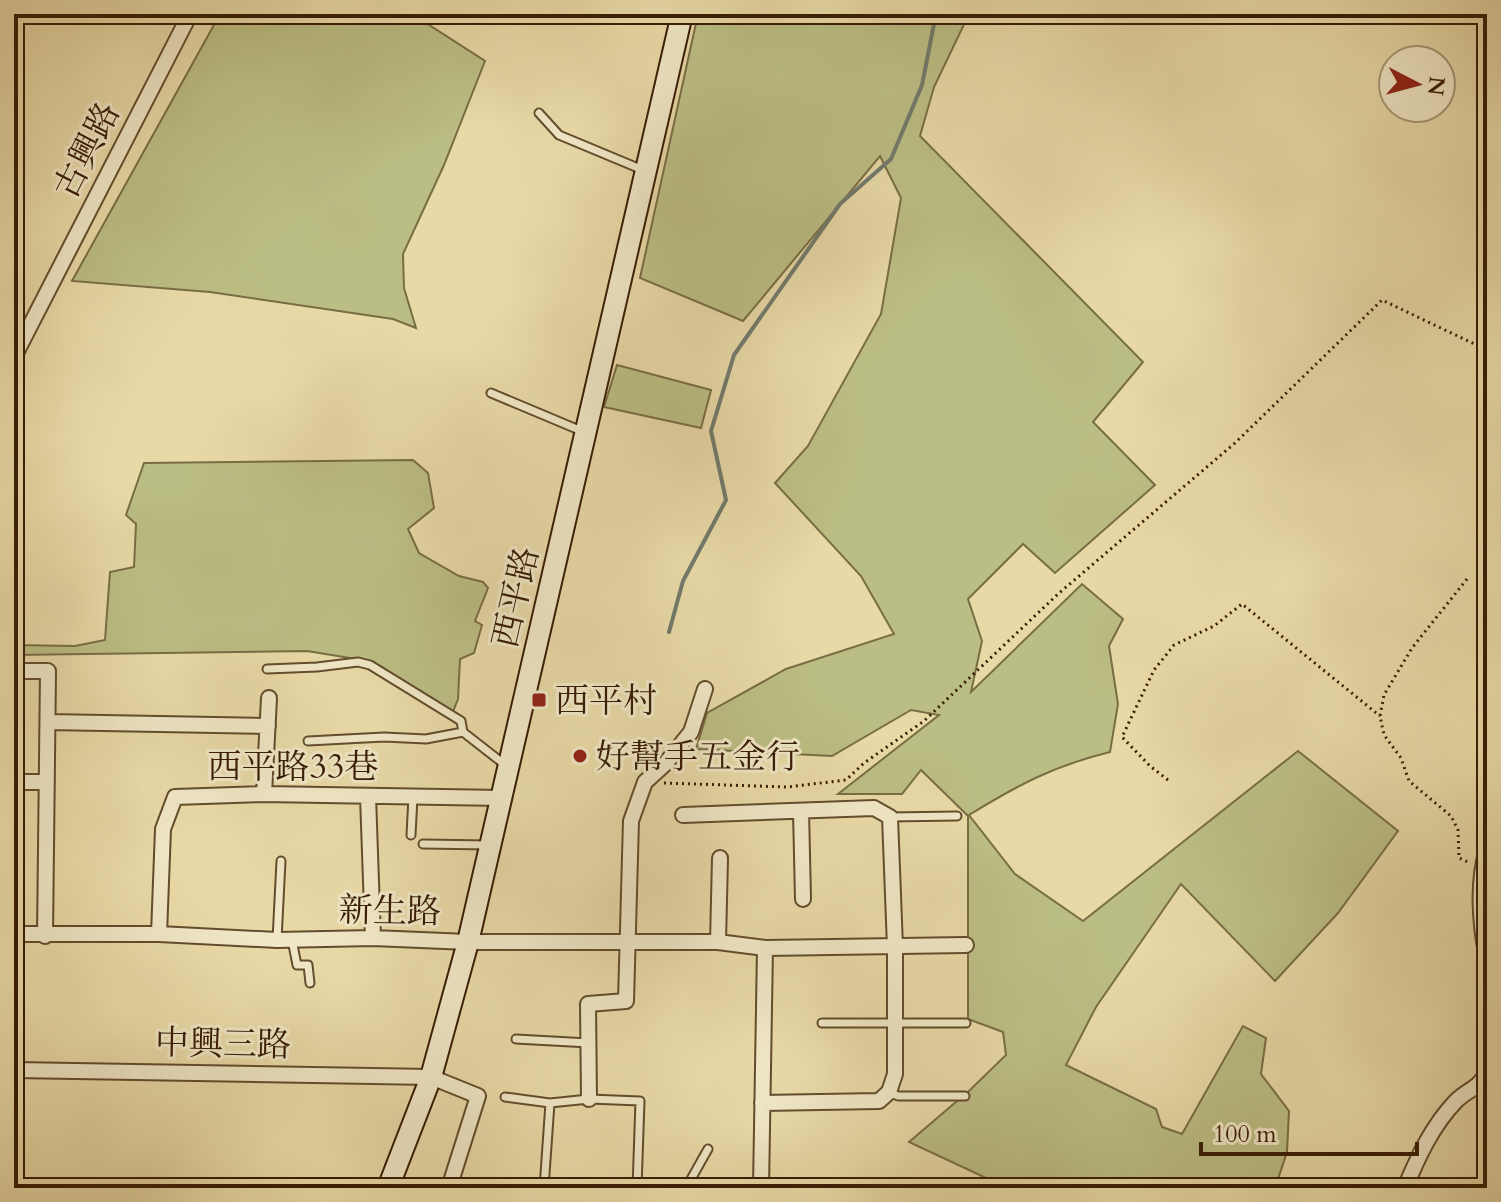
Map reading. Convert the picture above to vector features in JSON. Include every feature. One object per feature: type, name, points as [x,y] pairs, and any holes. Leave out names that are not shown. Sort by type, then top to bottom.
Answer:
[{"type":"main road","name":"西平路","points":[[388,1188],[431,1077],[468,942],[682,14]]},
{"type":"street","name":"古興路","points":[[14,357],[190,14]]},
{"type":"street","points":[[14,671],[48,671],[45,936]]},
{"type":"street","points":[[589,1099],[588,1004],[626,1001],[631,821],[645,782],[666,763],[691,732],[705,689]]},
{"type":"street","points":[[264,794],[269,698]]},
{"type":"street","points":[[48,722],[268,726]]},
{"type":"street","points":[[14,782],[47,782]]},
{"type":"street","name":"西平路33巷","points":[[159,934],[163,829],[175,797],[264,794],[502,798]]},
{"type":"street","points":[[368,796],[373,938]]},
{"type":"street","points":[[683,815],[874,808],[890,817],[895,947],[894,1080],[889,1092],[879,1101],[762,1103]]},
{"type":"street","points":[[801,811],[803,899]]},
{"type":"street","points":[[1487,850],[1481,867],[1487,958]]},
{"type":"street","points":[[718,942],[720,858]]},
{"type":"street","name":"新生路","points":[[14,934],[159,934],[284,940],[373,938],[468,942],[718,942],[765,948],[966,945]]},
{"type":"street","points":[[761,1188],[765,948]]},
{"type":"street","name":"中興三路","points":[[14,1070],[431,1077]]},
{"type":"street","points":[[1405,1188],[1421,1150],[1443,1116],[1459,1098],[1481,1084],[1487,1072]]},
{"type":"street","points":[[431,1077],[478,1096],[449,1188]]},
{"type":"lane","points":[[539,113],[559,135],[645,171]]},
{"type":"lane","points":[[491,393],[586,432]]},
{"type":"lane","points":[[267,669],[358,662],[370,665],[461,721],[463,732],[509,768]]},
{"type":"lane","points":[[308,741],[384,737],[426,739],[463,732]]},
{"type":"lane","points":[[411,835],[413,797]]},
{"type":"lane","points":[[890,817],[957,816]]},
{"type":"lane","points":[[423,844],[491,845]]},
{"type":"lane","points":[[281,861],[284,940],[297,965],[308,965],[310,983]]},
{"type":"lane","points":[[822,1023],[966,1023]]},
{"type":"lane","points":[[516,1039],[589,1043]]},
{"type":"lane","points":[[889,1092],[898,1096],[965,1096]]},
{"type":"lane","points":[[505,1097],[550,1103],[589,1099],[640,1101],[637,1188]]},
{"type":"lane","points":[[544,1188],[550,1103]]},
{"type":"lane","points":[[686,1188],[708,1149]]},
{"type":"path","points":[[645,782],[787,787],[846,780],[864,763],[924,721],[1058,594],[1235,443],[1382,300],[1487,350]]},
{"type":"path","points":[[1467,579],[1412,648],[1384,695],[1380,716],[1384,735],[1401,758],[1409,781],[1451,816],[1458,830],[1459,858],[1481,867]]},
{"type":"path","points":[[1168,780],[1122,737],[1154,670],[1174,645],[1214,626],[1242,604],[1380,716]]},
{"type":"green space","points":[[220,14],[412,14],[485,61],[444,165],[403,254],[404,288],[416,328],[393,319],[210,292],[72,281]]},
{"type":"green space","points":[[698,14],[969,14],[934,87],[920,136],[1143,362],[1093,422],[1155,485],[1055,573],[1023,544],[968,599],[982,641],[971,692],[1082,584],[1123,619],[1109,646],[1118,704],[1110,752],[1036,778],[969,815],[1015,874],[1083,921],[1298,751],[1398,831],[1338,913],[1275,981],[1181,884],[1096,1007],[1066,1065],[1156,1109],[1162,1127],[1182,1134],[1243,1026],[1266,1038],[1261,1074],[1289,1111],[1287,1152],[1275,1188],[998,1188],[999,1184],[909,1142],[1006,1055],[1003,1032],[968,1019],[968,816],[921,770],[902,794],[838,794],[939,715],[911,710],[832,756],[696,749],[707,713],[786,669],[894,634],[861,576],[775,483],[808,446],[881,314],[901,198],[880,156],[743,321],[640,278]]},
{"type":"green space","points":[[617,365],[711,390],[701,428],[604,407]]},
{"type":"green space","points":[[413,460],[428,473],[434,508],[408,529],[419,553],[459,576],[483,582],[488,588],[475,621],[482,625],[474,653],[460,659],[458,699],[450,719],[388,674],[350,658],[307,651],[14,655],[14,645],[75,646],[105,640],[110,572],[134,567],[136,524],[126,515],[144,463]]},
{"type":"waterway","points":[[669,632],[683,581],[726,500],[711,431],[734,355],[840,204],[891,159],[922,85],[936,14]]},
{"type":"waterway","points":[[1485,845],[1487,824]]},
{"type":"place","name":"西平村","points":[[539,700]]},
{"type":"place","name":"好幫手五金行","points":[[580,756]]}]
